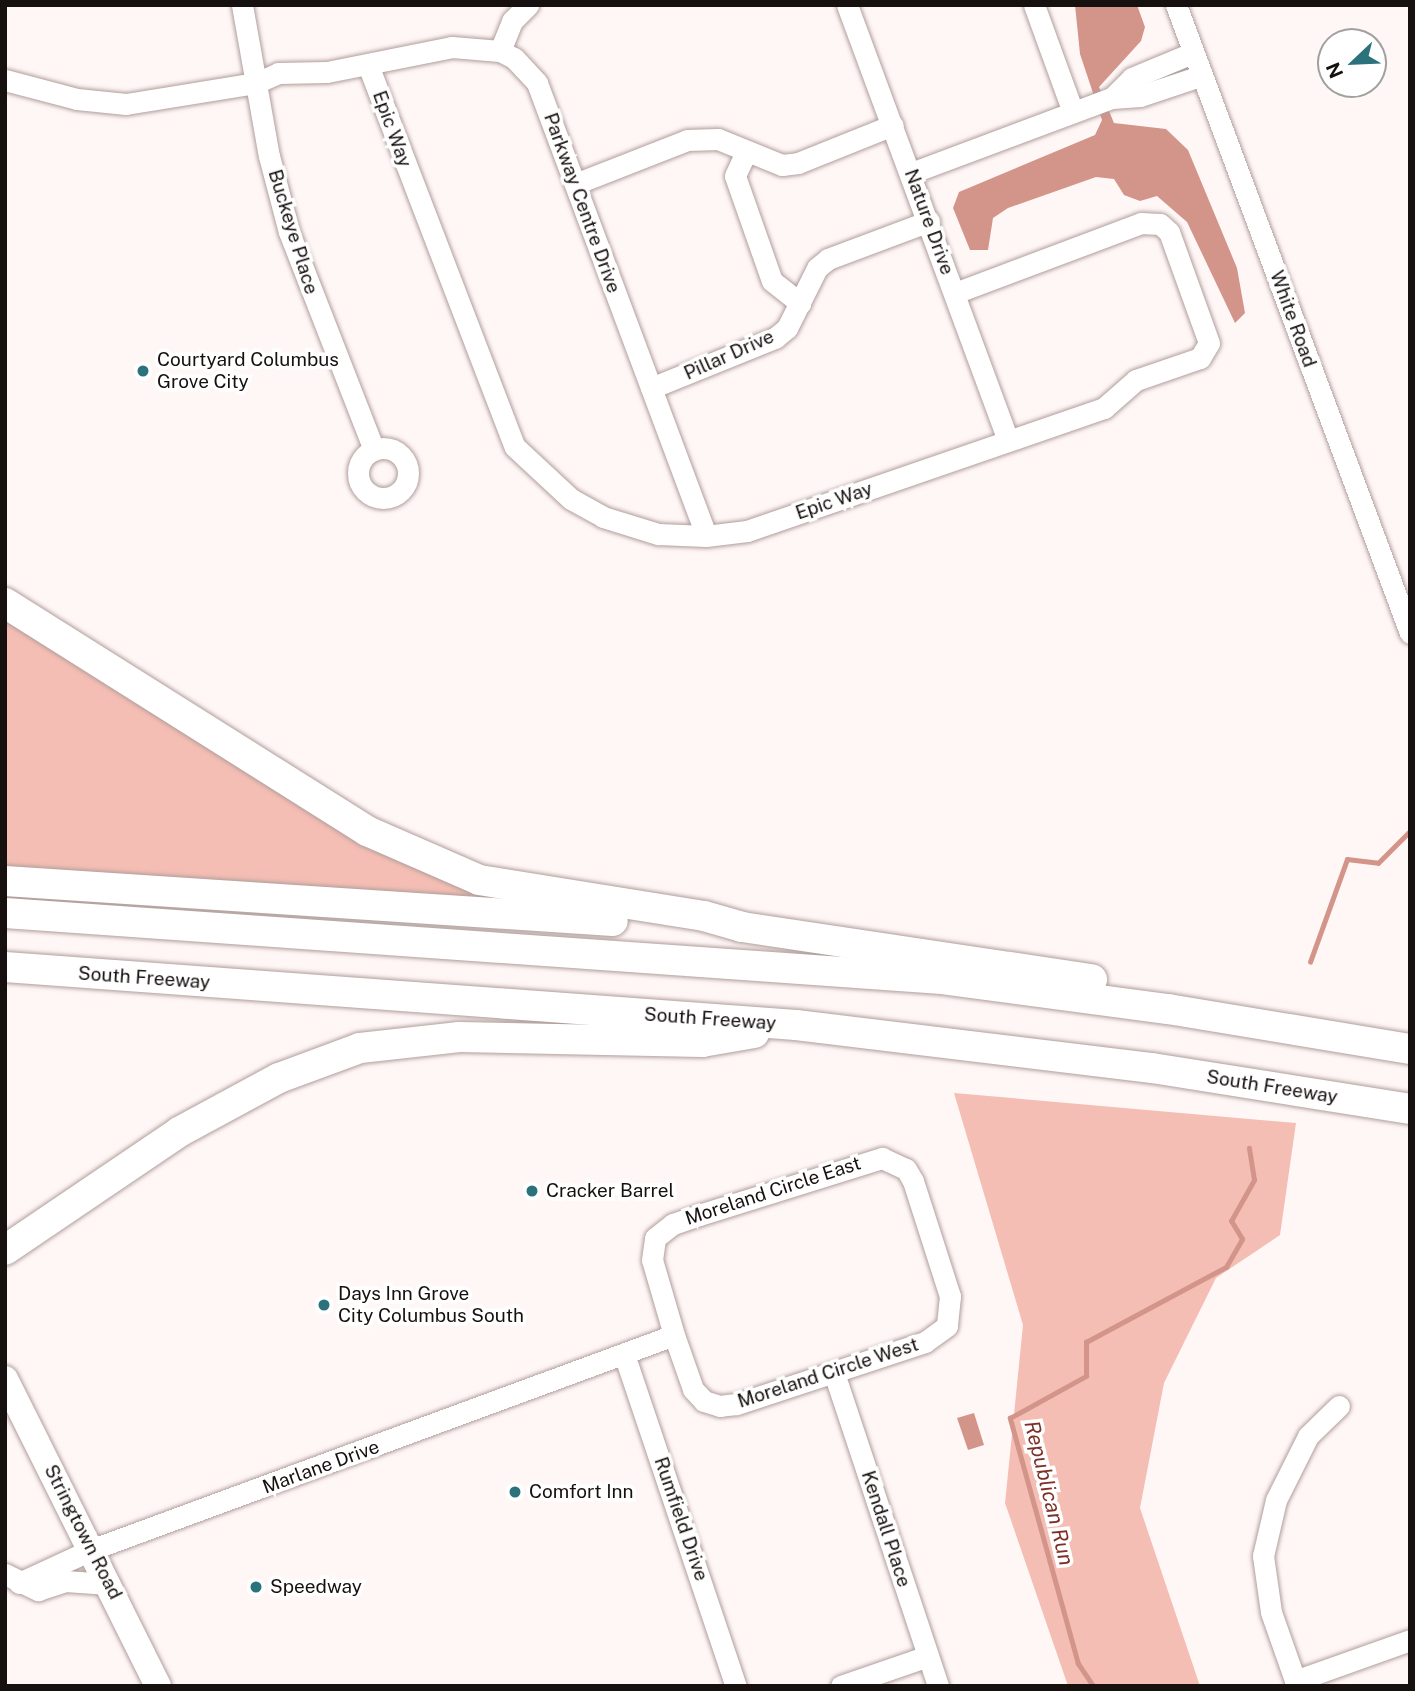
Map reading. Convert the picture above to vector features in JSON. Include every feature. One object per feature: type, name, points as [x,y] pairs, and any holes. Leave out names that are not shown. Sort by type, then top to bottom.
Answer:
[{"type":"highway","points":[[5,603],[320,802],[422,858],[479,880],[704,916],[742,927],[1062,973],[1131,987],[1168,1009]]},
{"type":"highway","points":[[5,881],[703,930],[742,927]]},
{"type":"highway","points":[[5,913],[942,979],[1168,1009],[1410,1049]]},
{"type":"highway","name":"South Freeway","points":[[5,967],[796,1025],[1152,1068],[1410,1109]]},
{"type":"highway","points":[[5,1250],[179,1132],[279,1077],[360,1048],[459,1037],[702,1042],[796,1025]]},
{"type":"main road","name":"Stringtown Road","points":[[5,1379],[93,1549],[158,1686]]},
{"type":"street","name":"Buckeye Place","points":[[242,5],[256,83],[289,232],[374,450]]},
{"type":"street","points":[[5,80],[77,99],[126,104],[256,83],[284,88],[311,83],[327,72],[452,47],[500,51],[512,21],[528,5]]},
{"type":"street","name":"Nature Drive","points":[[847,5],[1008,440]]},
{"type":"street","points":[[1034,5],[1081,109]]},
{"type":"street","name":"White Road","points":[[1176,5],[1200,76],[1410,633]]},
{"type":"street","name":"Parkway Centre Drive","points":[[500,51],[526,68],[537,83],[706,536]]},
{"type":"street","points":[[1112,98],[1132,78],[1192,53]]},
{"type":"street","name":"Epic Way","points":[[368,65],[514,447],[570,499],[603,517],[658,534],[706,536],[747,531],[1104,408],[1136,380],[1200,358],[1209,343],[1168,232],[1160,224],[1141,223],[955,293]]},
{"type":"street","points":[[911,173],[1112,98],[1140,96],[1200,76]]},
{"type":"street","points":[[575,184],[687,139],[718,139],[766,162],[798,163],[893,125]]},
{"type":"street","points":[[746,152],[735,176],[772,281],[800,303]]},
{"type":"street","name":"Pillar Drive","points":[[651,388],[775,338],[787,328],[817,268],[828,259],[929,221]]},
{"type":"street","name":"Moreland Circle East","points":[[674,1335],[652,1260],[655,1238],[686,1220],[868,1160],[895,1162],[906,1169],[913,1181],[951,1305],[947,1326]]},
{"type":"street","name":"Moreland Circle West","points":[[674,1335],[693,1389],[704,1401],[720,1406],[736,1404],[925,1342],[947,1326]]},
{"type":"street","name":"Marlane Drive","points":[[12,1578],[674,1335]]},
{"type":"street","name":"Rumfield Drive","points":[[624,1354],[736,1686]]},
{"type":"street","name":"Kendall Place","points":[[834,1373],[939,1686]]},
{"type":"street","points":[[1339,1406],[1308,1436],[1276,1500],[1266,1534],[1264,1584],[1296,1683],[1410,1640]]},
{"type":"street","name":"Marlane Drive","points":[[12,1578],[38,1590],[65,1581],[109,1584]]},
{"type":"street","points":[[841,1686],[928,1656]]},
{"type":"shaded area","points":[[1075,5],[1137,5],[1145,27],[1141,41],[1099,87],[1114,123],[1166,129],[1188,150],[1237,268],[1245,313],[1235,323],[1187,222],[1157,196],[1140,201],[1124,195],[1114,179],[1096,177],[1008,208],[993,218],[988,250],[970,250],[953,208],[959,192],[1095,135],[1102,120],[1080,54]]},
{"type":"shaded area","points":[[5,620],[466,881],[472,894],[467,900],[5,870]]},
{"type":"shaded area","points":[[954,1093],[1296,1123],[1280,1235],[1216,1278],[1164,1383],[1140,1508],[1200,1686],[1068,1686],[1005,1503],[1023,1325]]},
{"type":"shaded area","points":[[974,1413],[984,1445],[968,1450],[957,1418]]},
{"type":"waterway","name":"Republican Run","points":[[1310,962],[1347,859],[1378,863],[1410,831]]},
{"type":"waterway","name":"Republican Run","points":[[1093,1686],[1078,1664],[1010,1418],[1086,1376],[1086,1342],[1226,1267],[1242,1239],[1231,1221],[1254,1180],[1249,1148]]},
{"type":"place","name":"Courtyard Columbus Grove City","points":[[143,371]]},
{"type":"place","name":"Cracker Barrel","points":[[532,1191]]},
{"type":"place","name":"Days Inn Grove City Columbus South","points":[[324,1305]]},
{"type":"place","name":"Comfort Inn","points":[[515,1492]]},
{"type":"place","name":"Speedway","points":[[256,1587]]}]
